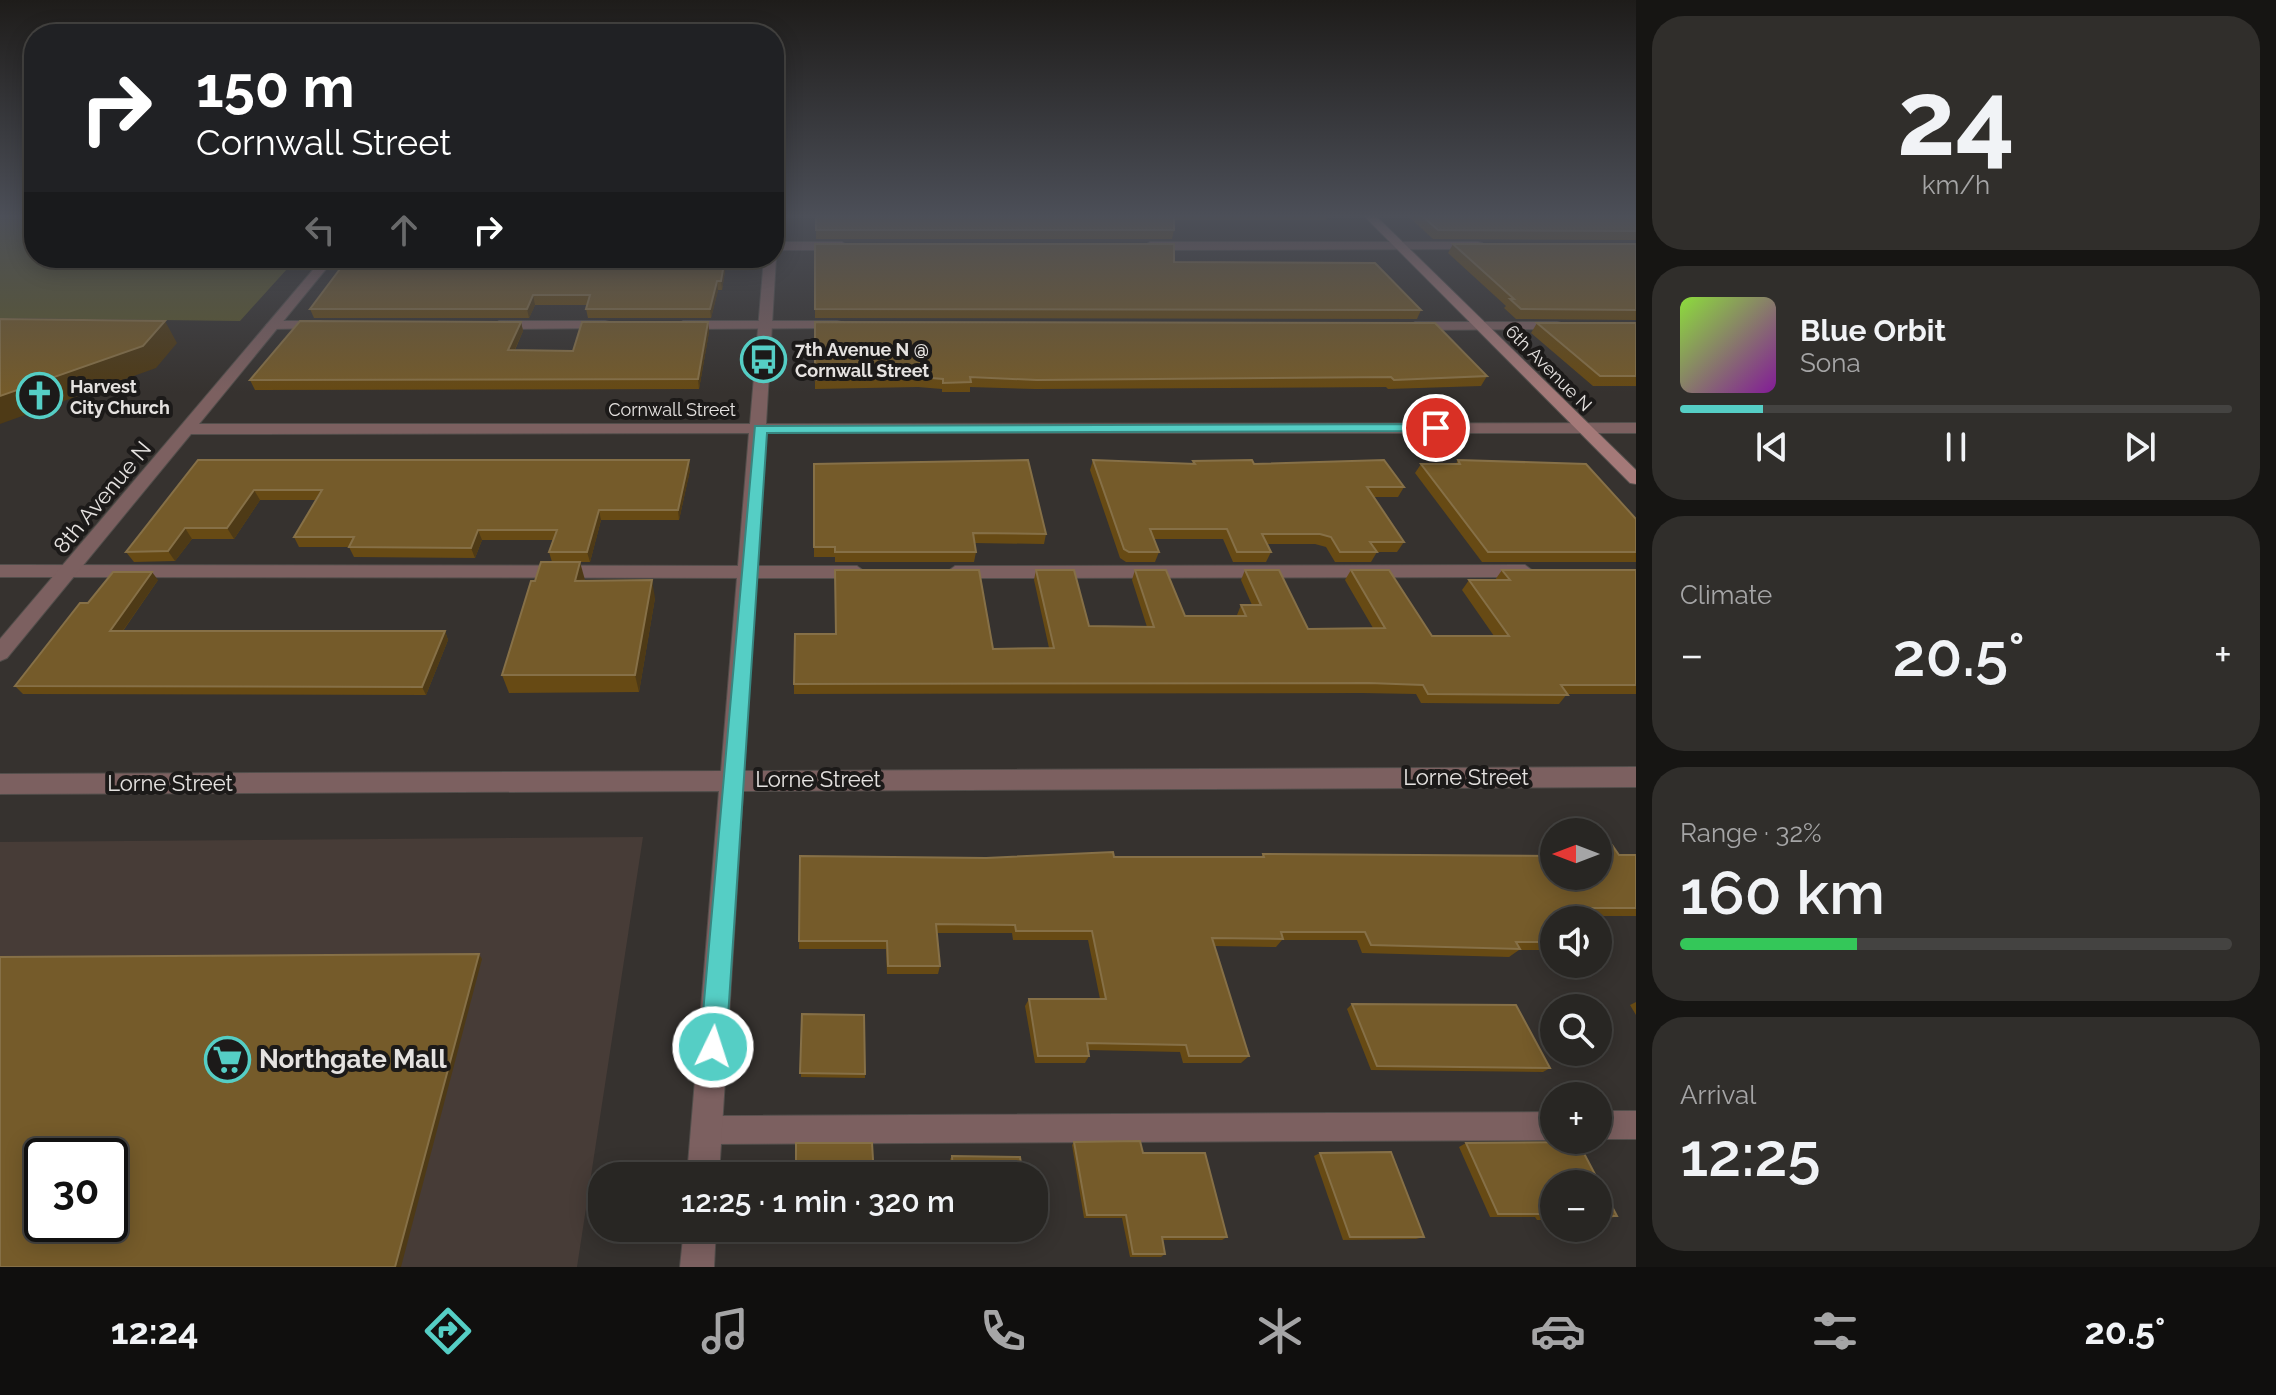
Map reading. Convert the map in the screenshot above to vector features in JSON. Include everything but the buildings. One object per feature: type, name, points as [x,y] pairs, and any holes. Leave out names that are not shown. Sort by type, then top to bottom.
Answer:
[{"type":"street","name":"8th Avenue N","points":[[0,653],[315,274]]},
{"type":"street","points":[[704,1162],[769,274]]},
{"type":"street","name":"6th Avenue N","points":[[1427,274],[1636,479]]},
{"type":"street","name":"Cornwall Street","points":[[187,429],[1636,428]]},
{"type":"street","name":"Lorne Street","points":[[0,784],[1636,777]]},
{"type":"street","points":[[697,1267],[699,1242]]},
{"type":"lane","points":[[272,325],[335,325]]},
{"type":"lane","points":[[479,325],[622,325]]},
{"type":"lane","points":[[670,325],[845,325]]},
{"type":"lane","points":[[1401,326],[1574,326]]},
{"type":"lane","points":[[0,571],[875,572]]},
{"type":"lane","points":[[938,572],[1541,571]]},
{"type":"lane","points":[[1612,1125],[1636,1125]]},
{"type":"lane","points":[[707,1130],[1540,1126]]},
{"type":"shaded area","points":[[0,274],[282,274],[240,321],[0,318]]},
{"type":"shaded area","points":[[643,837],[593,1162],[588,1162],[588,1195],[577,1267],[0,1267],[0,842]]},
{"type":"place","name":"7th Avenue N @ Cornwall Street","points":[[764,359]]},
{"type":"place","name":"Harvest City Church","points":[[39,396]]},
{"type":"place","name":"Northgate Mall","points":[[228,1059]]},
{"type":"route","points":[[713,1047],[760,429],[1436,428]]}]
